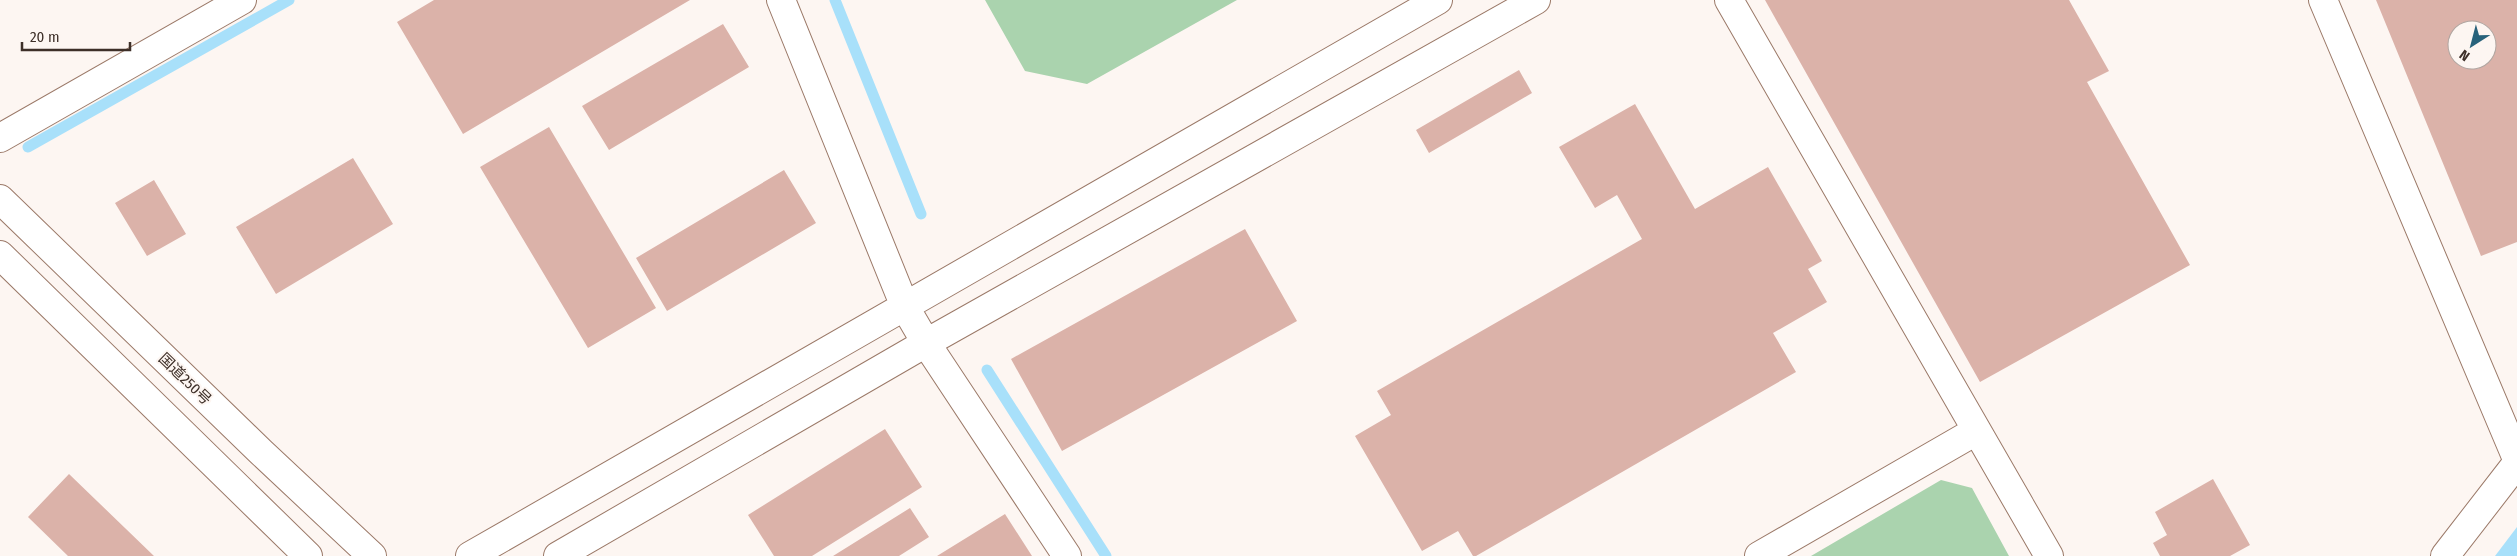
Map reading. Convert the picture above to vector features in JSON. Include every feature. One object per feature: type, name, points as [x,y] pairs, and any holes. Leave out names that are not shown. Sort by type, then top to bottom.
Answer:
[{"type":"main road","points":[[0,138],[242,0]]},
{"type":"main road","points":[[781,0],[905,307],[926,343],[1067,556]]},
{"type":"main road","points":[[470,556],[1438,0]]},
{"type":"main road","points":[[558,556],[926,343],[1536,0]]},
{"type":"main road","points":[[1729,0],[2049,556]]},
{"type":"main road","points":[[2324,0],[2517,459]]},
{"type":"main road","name":"国道250号","points":[[0,199],[261,452],[372,556]]},
{"type":"main road","points":[[0,255],[308,556]]},
{"type":"main road","points":[[1760,556],[1976,432]]},
{"type":"main road","points":[[2445,556],[2517,463]]},
{"type":"green space","points":[[985,0],[1237,0],[1087,84],[1025,71]]},
{"type":"green space","points":[[1941,480],[1972,488],[2009,556],[1811,556]]},
{"type":"water","points":[[2517,527],[2517,556],[2495,556]]},
{"type":"building","points":[[434,0],[690,0],[463,134],[397,22]]},
{"type":"building","points":[[1765,0],[2069,0],[2109,71],[2087,82],[2190,265],[1980,382]]},
{"type":"building","points":[[2376,0],[2517,0],[2517,242],[2481,256]]},
{"type":"building","points":[[723,24],[749,67],[609,150],[582,106]]},
{"type":"building","points":[[1519,70],[1532,93],[1429,153],[1416,130]]},
{"type":"building","points":[[1635,104],[1695,209],[1768,167],[1822,261],[1808,269],[1827,302],[1773,333],[1796,372],[1476,556],[1473,556],[1458,531],[1422,551],[1355,436],[1391,415],[1377,391],[1642,239],[1617,195],[1595,208],[1559,147]]},
{"type":"building","points":[[549,127],[656,308],[588,348],[480,167]]},
{"type":"building","points":[[353,158],[393,224],[276,294],[236,227]]},
{"type":"building","points":[[784,170],[816,223],[667,311],[636,258]]},
{"type":"building","points":[[154,180],[186,234],[147,256],[115,203]]},
{"type":"building","points":[[1245,229],[1297,321],[1062,451],[1011,359]]},
{"type":"building","points":[[885,429],[922,487],[812,556],[774,556],[748,515]]},
{"type":"building","points":[[69,474],[154,556],[68,556],[28,517]]},
{"type":"building","points":[[2213,479],[2250,545],[2230,556],[2160,556],[2153,543],[2167,535],[2155,512]]},
{"type":"building","points":[[910,508],[929,537],[899,556],[833,556]]},
{"type":"building","points":[[1005,514],[1032,556],[937,556]]},
{"type":"waterway","points":[[28,147],[289,0]]},
{"type":"waterway","points":[[835,0],[921,214]]},
{"type":"waterway","points":[[987,370],[1106,556]]}]
